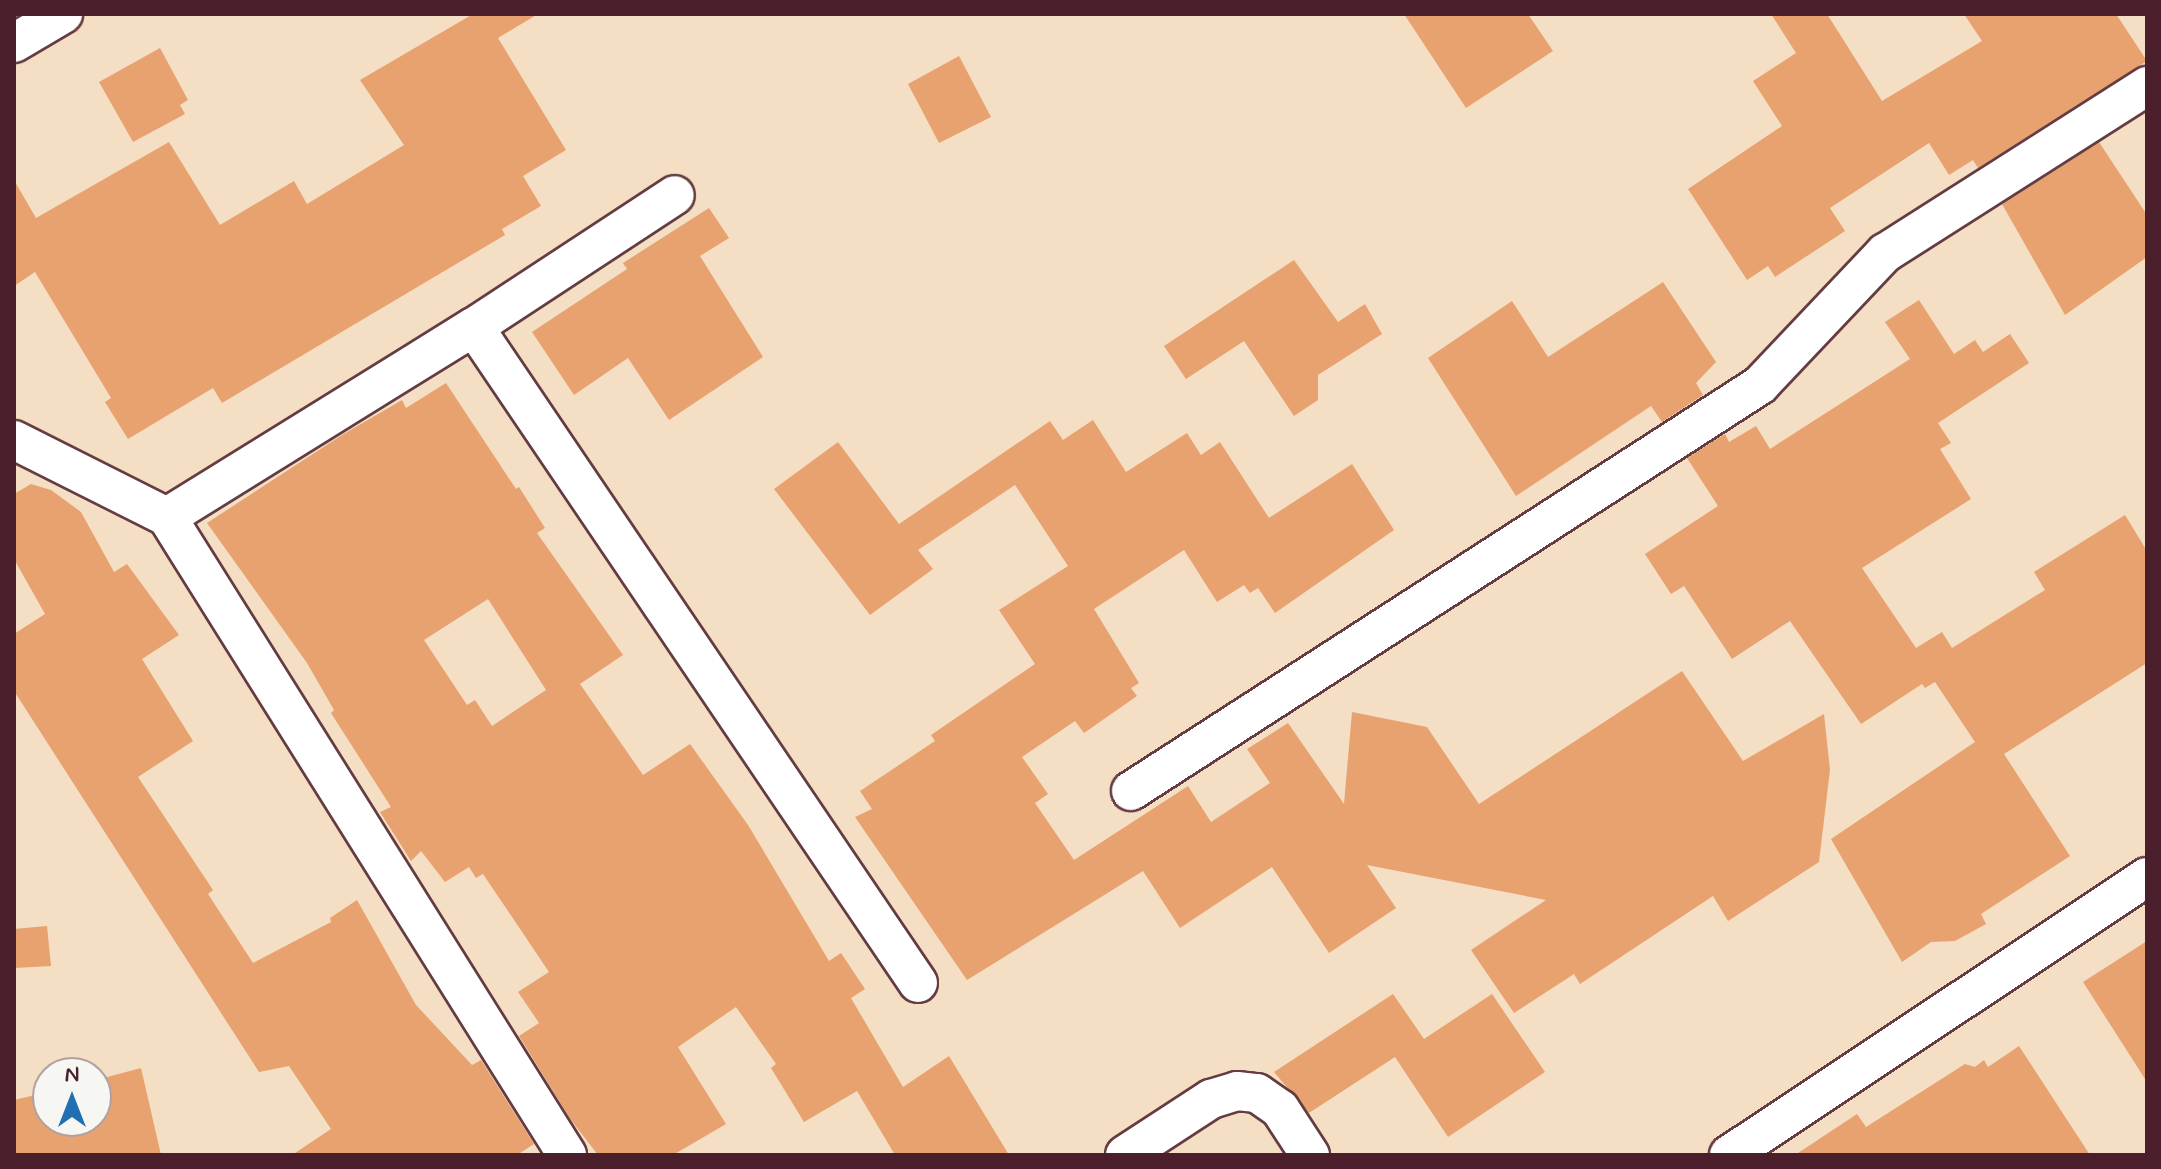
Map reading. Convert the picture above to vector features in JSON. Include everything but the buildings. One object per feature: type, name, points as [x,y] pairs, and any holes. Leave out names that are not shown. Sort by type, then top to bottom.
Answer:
[{"type":"street","points":[[14,43],[63,14]]},
{"type":"street","points":[[1131,791],[1760,385],[1885,253],[2147,86]]},
{"type":"street","points":[[167,517],[474,327],[675,195]]},
{"type":"street","points":[[474,327],[918,983]]},
{"type":"street","points":[[14,440],[167,517],[567,1155]]},
{"type":"street","points":[[1729,1155],[2147,877]]},
{"type":"street","points":[[1125,1155],[1211,1099],[1237,1091],[1257,1093],[1280,1109],[1310,1155]]}]
